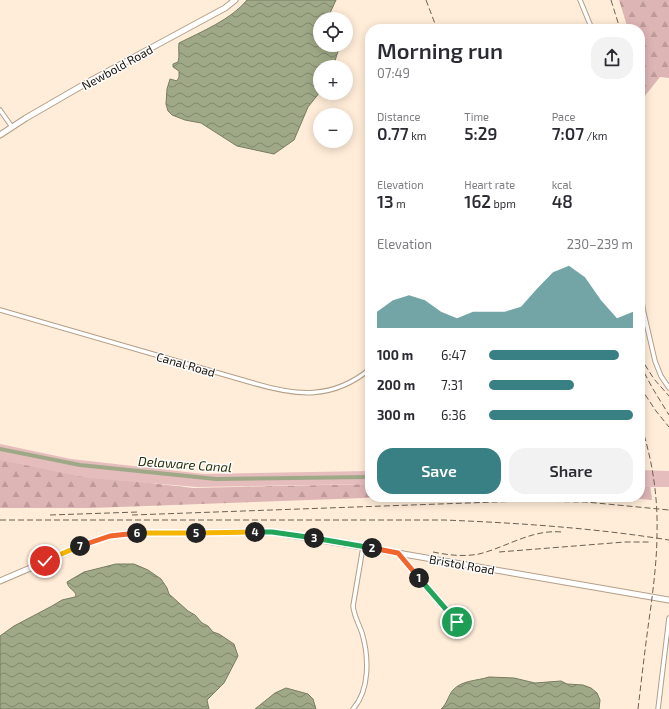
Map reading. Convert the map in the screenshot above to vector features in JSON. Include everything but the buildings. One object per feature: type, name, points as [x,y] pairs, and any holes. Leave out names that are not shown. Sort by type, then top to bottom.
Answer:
[{"type":"main road","name":"Newbold Road","points":[[0,135],[90,81],[225,8],[235,0]]},
{"type":"main road","name":"Bristol Road","points":[[0,580],[90,542],[110,536],[122,534],[272,532],[363,546],[669,600]]},
{"type":"street","points":[[580,0],[590,24]]},
{"type":"street","points":[[0,110],[12,127]]},
{"type":"street","name":"Canal Road","points":[[0,310],[253,384],[290,393],[307,393],[329,390],[347,383],[365,372]]},
{"type":"street","points":[[645,318],[654,361],[669,388]]},
{"type":"street","points":[[353,709],[361,697],[365,681],[365,647],[353,606],[363,546]]},
{"type":"street","points":[[398,553],[457,622]]},
{"type":"street","points":[[658,709],[669,618]]},
{"type":"green space","points":[[619,0],[669,0],[669,78],[660,77],[645,96],[645,24],[626,24]]},
{"type":"green space","points":[[0,456],[90,476],[193,488],[365,484],[365,498],[91,508],[0,508]]},
{"type":"green space","points":[[645,484],[650,484],[652,500],[645,499]]},
{"type":"shaded area","points":[[0,444],[71,459],[204,474],[365,471],[365,484],[197,487],[88,478],[0,460]]},
{"type":"shaded area","points":[[645,470],[669,471],[669,487],[645,487]]},
{"type":"water","points":[[247,0],[336,0],[330,12],[313,12],[313,52],[338,52],[335,60],[313,60],[314,100],[308,107],[294,140],[274,154],[237,146],[201,123],[185,120],[172,115],[168,111],[166,104],[167,89],[170,79],[177,81],[179,77],[179,71],[173,67],[173,64],[178,62],[179,43],[225,19],[241,7]]},
{"type":"water","points":[[116,564],[134,564],[148,570],[161,579],[169,594],[188,611],[195,615],[213,632],[219,634],[234,644],[238,656],[224,683],[207,700],[209,709],[0,709],[0,636],[14,626],[62,600],[75,597],[75,593],[67,582],[84,572]]},
{"type":"water","points":[[489,677],[514,678],[535,683],[561,681],[567,684],[583,685],[591,688],[597,693],[600,700],[599,709],[441,709],[445,705],[451,692],[461,684]]},
{"type":"water","points":[[286,688],[308,694],[313,699],[316,709],[255,709],[275,693]]},
{"type":"waterway","name":"Delaware Canal","points":[[0,449],[80,465],[216,479],[365,477]]},
{"type":"railway","points":[[426,0],[435,24]]},
{"type":"railway","points":[[611,0],[618,24]]},
{"type":"railway","points":[[645,365],[654,379],[669,396]]},
{"type":"railway","points":[[645,374],[669,415]]},
{"type":"railway","points":[[645,394],[669,427]]},
{"type":"railway","points":[[638,709],[654,579],[657,533],[655,491],[651,463],[645,439]]},
{"type":"railway","points":[[132,515],[495,502]]},
{"type":"railway","points":[[586,502],[669,510]]},
{"type":"railway","points":[[50,515],[138,512]]},
{"type":"railway","points":[[0,520],[444,520],[613,532],[669,540]]},
{"type":"railway","points":[[433,552],[456,555],[479,554],[540,533],[562,532]]},
{"type":"railway","points":[[499,552],[625,542],[650,542]]},
{"type":"route","points":[[45,561],[90,542],[122,534],[272,532],[289,534],[398,553],[457,622]]}]
